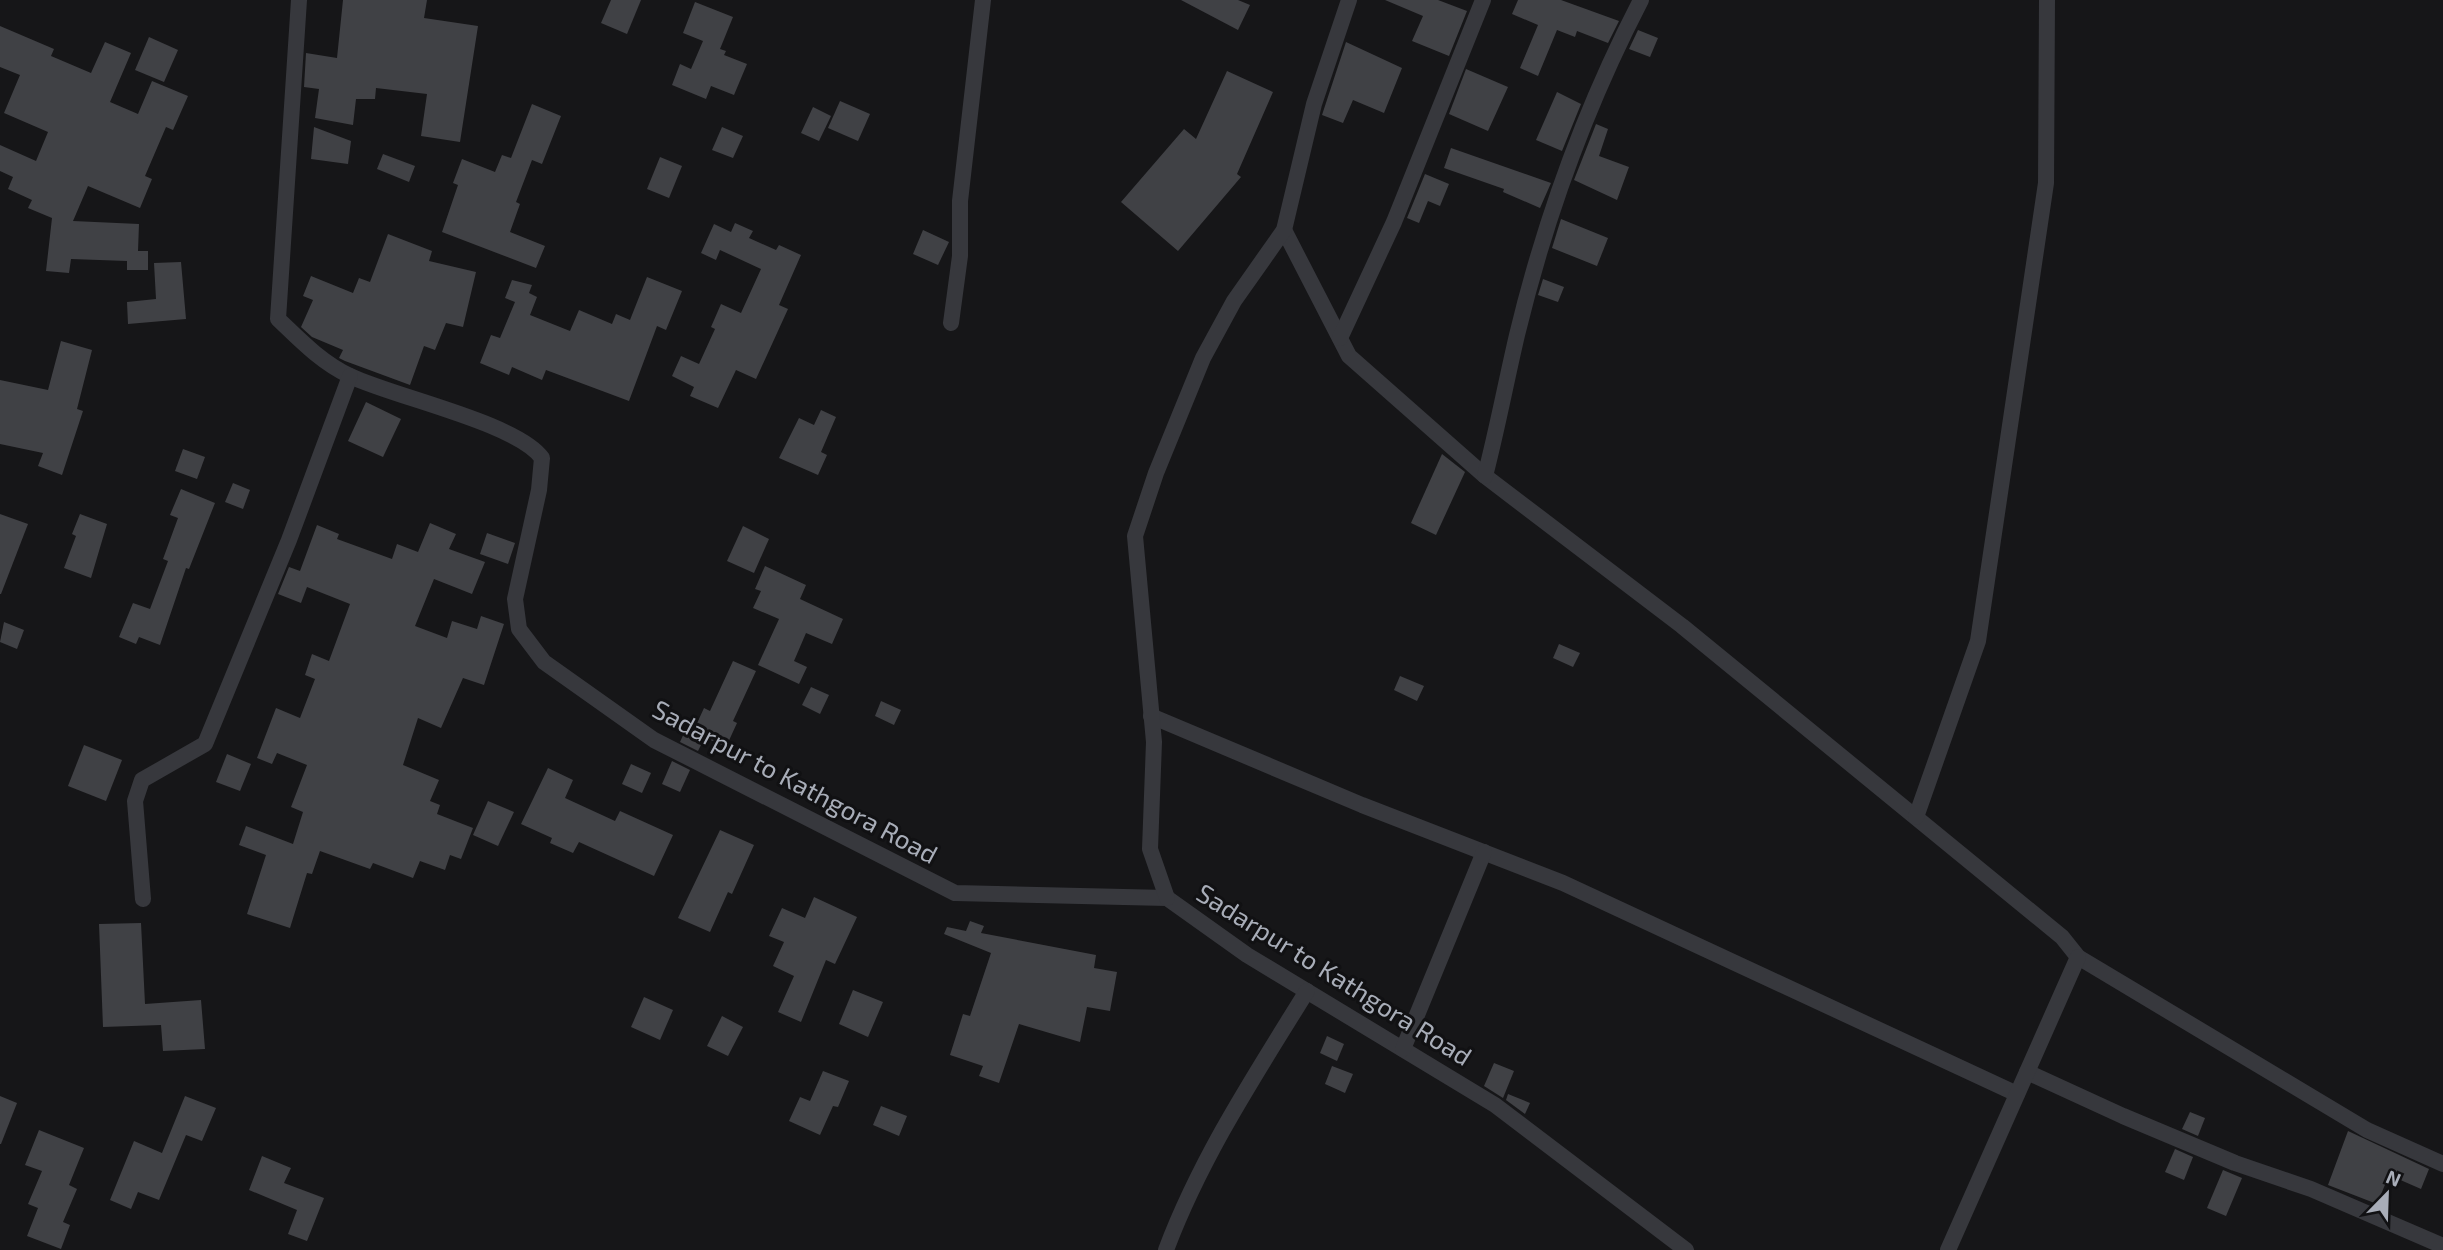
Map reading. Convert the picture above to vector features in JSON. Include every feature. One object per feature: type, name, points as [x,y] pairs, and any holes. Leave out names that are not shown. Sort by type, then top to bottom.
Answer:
[{"type":"street","name":"Sadarpur to Kathgora Road","points":[[299,0],[278,319],[317,357],[350,376],[470,419],[534,447],[542,458],[539,490],[515,599],[519,629],[544,662],[654,740],[955,893],[1167,898],[1247,955],[1495,1105],[1686,1250]]},
{"type":"street","points":[[951,323],[960,256],[960,201],[983,0]]},
{"type":"street","points":[[1167,898],[1150,849],[1154,742],[1135,536],[1156,473],[1203,358],[1234,301],[1284,230],[1314,104],[1349,0]]},
{"type":"street","points":[[1340,338],[1394,222],[1483,0]]},
{"type":"street","points":[[1485,476],[1516,337],[1565,170],[1605,74],[1641,0]]},
{"type":"street","points":[[1916,817],[1978,641],[2046,183],[2046,0]]},
{"type":"street","points":[[1284,230],[1349,356],[1485,476],[1682,626],[2062,937],[2078,957],[2367,1130],[2443,1164]]},
{"type":"street","points":[[143,899],[135,801],[142,780],[205,744],[247,648],[350,376]]},
{"type":"street","points":[[1151,716],[1563,883],[2017,1094]]},
{"type":"street","points":[[1403,1049],[1484,852]]},
{"type":"street","points":[[1948,1250],[2078,957]]},
{"type":"street","points":[[1166,1250],[1184,1202],[1228,1119],[1307,991]]},
{"type":"street","points":[[2026,1072],[2235,1163],[2322,1193],[2443,1246]]},
{"type":"building","points":[[343,0],[427,0],[424,18],[478,26],[460,142],[421,136],[427,94],[376,88],[375,99],[356,99],[353,125],[315,118],[319,89],[304,87],[306,53],[337,58]]},
{"type":"building","points":[[611,0],[641,0],[627,34],[601,23]]},
{"type":"building","points":[[1181,0],[1238,0],[1250,5],[1238,30]]},
{"type":"building","points":[[1385,0],[1438,0],[1467,11],[1449,56],[1412,41],[1423,16]]},
{"type":"building","points":[[1518,0],[1561,0],[1619,21],[1608,43],[1577,31],[1575,37],[1557,30],[1538,76],[1520,68],[1538,25],[1512,14]]},
{"type":"building","points":[[695,2],[733,17],[720,49],[726,51],[724,55],[747,64],[734,95],[711,86],[706,99],[672,85],[680,64],[691,69],[703,41],[683,33]]},
{"type":"building","points":[[0,26],[54,49],[51,56],[91,73],[105,42],[131,53],[110,102],[138,114],[152,81],[188,96],[173,130],[166,127],[145,176],[152,179],[140,208],[88,186],[73,221],[139,224],[138,251],[148,251],[148,270],[127,270],[127,261],[71,259],[69,273],[46,271],[52,218],[28,208],[32,200],[8,189],[13,177],[0,171],[0,145],[36,161],[48,132],[4,113],[20,75],[0,67]]},
{"type":"building","points":[[1638,30],[1658,38],[1650,57],[1629,49]]},
{"type":"building","points":[[149,37],[178,50],[164,82],[135,70]]},
{"type":"building","points":[[1346,42],[1402,68],[1384,113],[1353,100],[1343,123],[1322,115]]},
{"type":"building","points":[[1466,69],[1508,87],[1488,131],[1449,114]]},
{"type":"building","points":[[1227,71],[1273,92],[1237,174],[1241,177],[1178,251],[1121,202],[1184,129],[1196,139]]},
{"type":"building","points":[[1557,92],[1581,104],[1562,151],[1536,140]]},
{"type":"building","points":[[840,101],[870,114],[858,141],[828,128]]},
{"type":"building","points":[[532,104],[561,116],[542,164],[532,160],[516,202],[520,204],[510,232],[545,246],[536,268],[442,232],[458,185],[453,183],[462,159],[495,172],[502,155],[511,158]]},
{"type":"building","points":[[813,107],[831,116],[819,141],[801,133]]},
{"type":"building","points":[[1596,124],[1608,129],[1599,156],[1629,167],[1617,200],[1574,180]]},
{"type":"building","points":[[314,127],[351,141],[348,164],[311,159]]},
{"type":"building","points":[[722,127],[743,136],[733,158],[712,150]]},
{"type":"building","points":[[1451,148],[1551,183],[1540,208],[1503,192],[1504,189],[1444,168]]},
{"type":"building","points":[[383,154],[415,166],[409,182],[377,169]]},
{"type":"building","points":[[660,157],[682,166],[669,198],[647,189]]},
{"type":"building","points":[[1425,174],[1449,184],[1440,206],[1428,201],[1419,223],[1407,218]]},
{"type":"building","points":[[1561,219],[1608,238],[1597,266],[1552,248]]},
{"type":"building","points":[[735,223],[753,231],[749,238],[776,250],[779,245],[801,255],[779,305],[788,309],[756,379],[736,370],[718,408],[690,396],[694,387],[672,376],[681,356],[699,364],[715,329],[711,327],[721,304],[741,313],[761,269],[720,250],[716,260],[701,253],[714,224],[731,232]]},
{"type":"building","points":[[923,230],[949,242],[938,265],[913,254]]},
{"type":"building","points":[[388,234],[432,251],[429,261],[476,272],[463,327],[446,323],[435,350],[424,346],[410,385],[339,358],[343,350],[312,337],[301,327],[313,300],[303,296],[311,276],[353,293],[359,278],[370,282]]},
{"type":"building","points":[[181,262],[186,319],[128,324],[127,302],[156,299],[154,263]]},
{"type":"building","points":[[647,277],[682,291],[666,330],[657,326],[629,401],[546,370],[542,380],[512,367],[509,375],[480,363],[491,335],[500,338],[515,302],[505,298],[512,280],[532,285],[529,293],[537,297],[530,315],[570,331],[579,310],[612,324],[616,314],[630,320]]},
{"type":"building","points":[[1543,279],[1564,287],[1558,302],[1538,295]]},
{"type":"building","points":[[61,341],[92,350],[77,409],[83,411],[62,475],[38,466],[43,453],[0,444],[0,380],[48,390]]},
{"type":"building","points":[[366,402],[401,419],[383,457],[348,441]]},
{"type":"building","points":[[821,410],[836,417],[821,452],[827,455],[818,475],[779,458],[799,418],[814,425]]},
{"type":"building","points":[[183,449],[205,457],[197,479],[175,471]]},
{"type":"building","points":[[1442,454],[1465,472],[1436,535],[1411,523]]},
{"type":"building","points":[[233,483],[250,490],[243,509],[225,502]]},
{"type":"building","points":[[181,489],[215,503],[189,569],[186,568],[160,645],[139,637],[136,644],[119,637],[133,603],[150,609],[168,561],[163,559],[178,518],[170,515]]},
{"type":"building","points":[[0,514],[28,524],[1,594],[0,594]]},
{"type":"building","points":[[80,514],[107,524],[91,578],[64,568],[76,536],[72,534]]},
{"type":"building","points":[[430,523],[456,534],[449,549],[485,562],[472,594],[434,579],[415,626],[447,638],[452,621],[477,629],[481,616],[504,624],[484,685],[463,678],[441,728],[418,718],[403,765],[439,780],[430,801],[440,805],[437,814],[473,828],[461,859],[450,855],[445,870],[420,861],[413,878],[373,863],[370,869],[320,851],[312,874],[307,873],[290,928],[247,914],[266,855],[239,845],[246,826],[293,844],[303,812],[291,807],[307,765],[277,753],[272,764],[257,758],[276,708],[300,718],[315,679],[305,675],[312,654],[329,661],[350,604],[307,587],[301,603],[278,594],[289,567],[300,571],[317,525],[339,534],[337,539],[392,559],[397,544],[418,552]]},
{"type":"building","points":[[743,526],[769,539],[754,573],[727,561]]},
{"type":"building","points":[[487,533],[515,543],[508,564],[480,554]]},
{"type":"building","points":[[765,566],[806,585],[800,599],[843,619],[832,644],[806,633],[794,661],[807,667],[799,684],[758,665],[779,619],[753,608],[761,591],[755,589]]},
{"type":"building","points":[[4,622],[24,630],[17,649],[0,642]]},
{"type":"building","points":[[1559,644],[1580,653],[1573,667],[1553,658]]},
{"type":"building","points":[[733,661],[756,671],[733,721],[737,723],[726,747],[693,732],[704,708],[710,711]]},
{"type":"building","points":[[1400,676],[1424,686],[1417,701],[1394,690]]},
{"type":"building","points":[[811,687],[829,695],[820,714],[802,705]]},
{"type":"building","points":[[881,701],[901,710],[894,725],[875,716]]},
{"type":"building","points":[[685,731],[704,739],[698,751],[680,742]]},
{"type":"building","points":[[84,745],[122,760],[106,801],[68,786]]},
{"type":"building","points":[[227,754],[251,764],[240,791],[216,782]]},
{"type":"building","points":[[672,761],[690,770],[680,792],[662,784]]},
{"type":"building","points":[[631,764],[651,773],[642,793],[622,784]]},
{"type":"building","points":[[548,768],[573,780],[565,798],[615,821],[620,811],[673,835],[654,876],[579,842],[573,853],[550,843],[552,838],[521,824]]},
{"type":"building","points":[[488,801],[514,812],[498,846],[473,835]]},
{"type":"building","points":[[720,830],[754,845],[732,894],[728,892],[710,932],[678,918]]},
{"type":"building","points":[[814,897],[857,917],[835,964],[826,960],[801,1022],[778,1012],[794,976],[773,966],[784,942],[769,936],[782,908],[805,918]]},
{"type":"building","points":[[970,921],[984,926],[981,933],[1096,955],[1094,968],[1117,972],[1110,1011],[1087,1007],[1080,1042],[1019,1024],[999,1083],[979,1076],[983,1066],[950,1055],[963,1014],[970,1016],[991,953],[944,934],[947,927],[966,931]]},
{"type":"building","points":[[141,923],[145,1004],[201,1000],[205,1049],[163,1051],[161,1025],[103,1027],[99,924]]},
{"type":"building","points":[[853,990],[883,1002],[868,1037],[839,1024]]},
{"type":"building","points":[[644,997],[673,1010],[660,1040],[631,1027]]},
{"type":"building","points":[[722,1016],[743,1027],[728,1056],[707,1046]]},
{"type":"building","points":[[1327,1036],[1344,1044],[1337,1061],[1320,1053]]},
{"type":"building","points":[[1494,1063],[1514,1071],[1503,1098],[1484,1086]]},
{"type":"building","points":[[1332,1066],[1353,1074],[1345,1093],[1325,1084]]},
{"type":"building","points":[[823,1071],[849,1081],[838,1107],[833,1106],[820,1135],[789,1121],[800,1097],[810,1101]]},
{"type":"building","points":[[1508,1094],[1530,1103],[1525,1114],[1506,1100]]},
{"type":"building","points":[[0,1096],[17,1103],[1,1144],[0,1144]]},
{"type":"building","points":[[185,1096],[216,1108],[202,1141],[186,1135],[159,1200],[138,1192],[131,1209],[110,1200],[134,1141],[162,1153]]},
{"type":"building","points":[[881,1106],[907,1116],[899,1136],[873,1125]]},
{"type":"building","points":[[2190,1112],[2205,1118],[2198,1136],[2182,1129]]},
{"type":"building","points":[[39,1130],[84,1148],[69,1185],[77,1189],[63,1222],[70,1225],[61,1249],[27,1236],[38,1208],[28,1204],[42,1171],[25,1165]]},
{"type":"building","points":[[2348,1131],[2429,1169],[2421,1189],[2389,1175],[2377,1204],[2328,1185]]},
{"type":"building","points":[[2175,1149],[2193,1157],[2184,1180],[2165,1172]]},
{"type":"building","points":[[262,1156],[291,1168],[284,1183],[324,1198],[307,1241],[288,1234],[297,1210],[249,1190]]},
{"type":"building","points":[[2223,1170],[2242,1178],[2226,1216],[2207,1208]]}]
